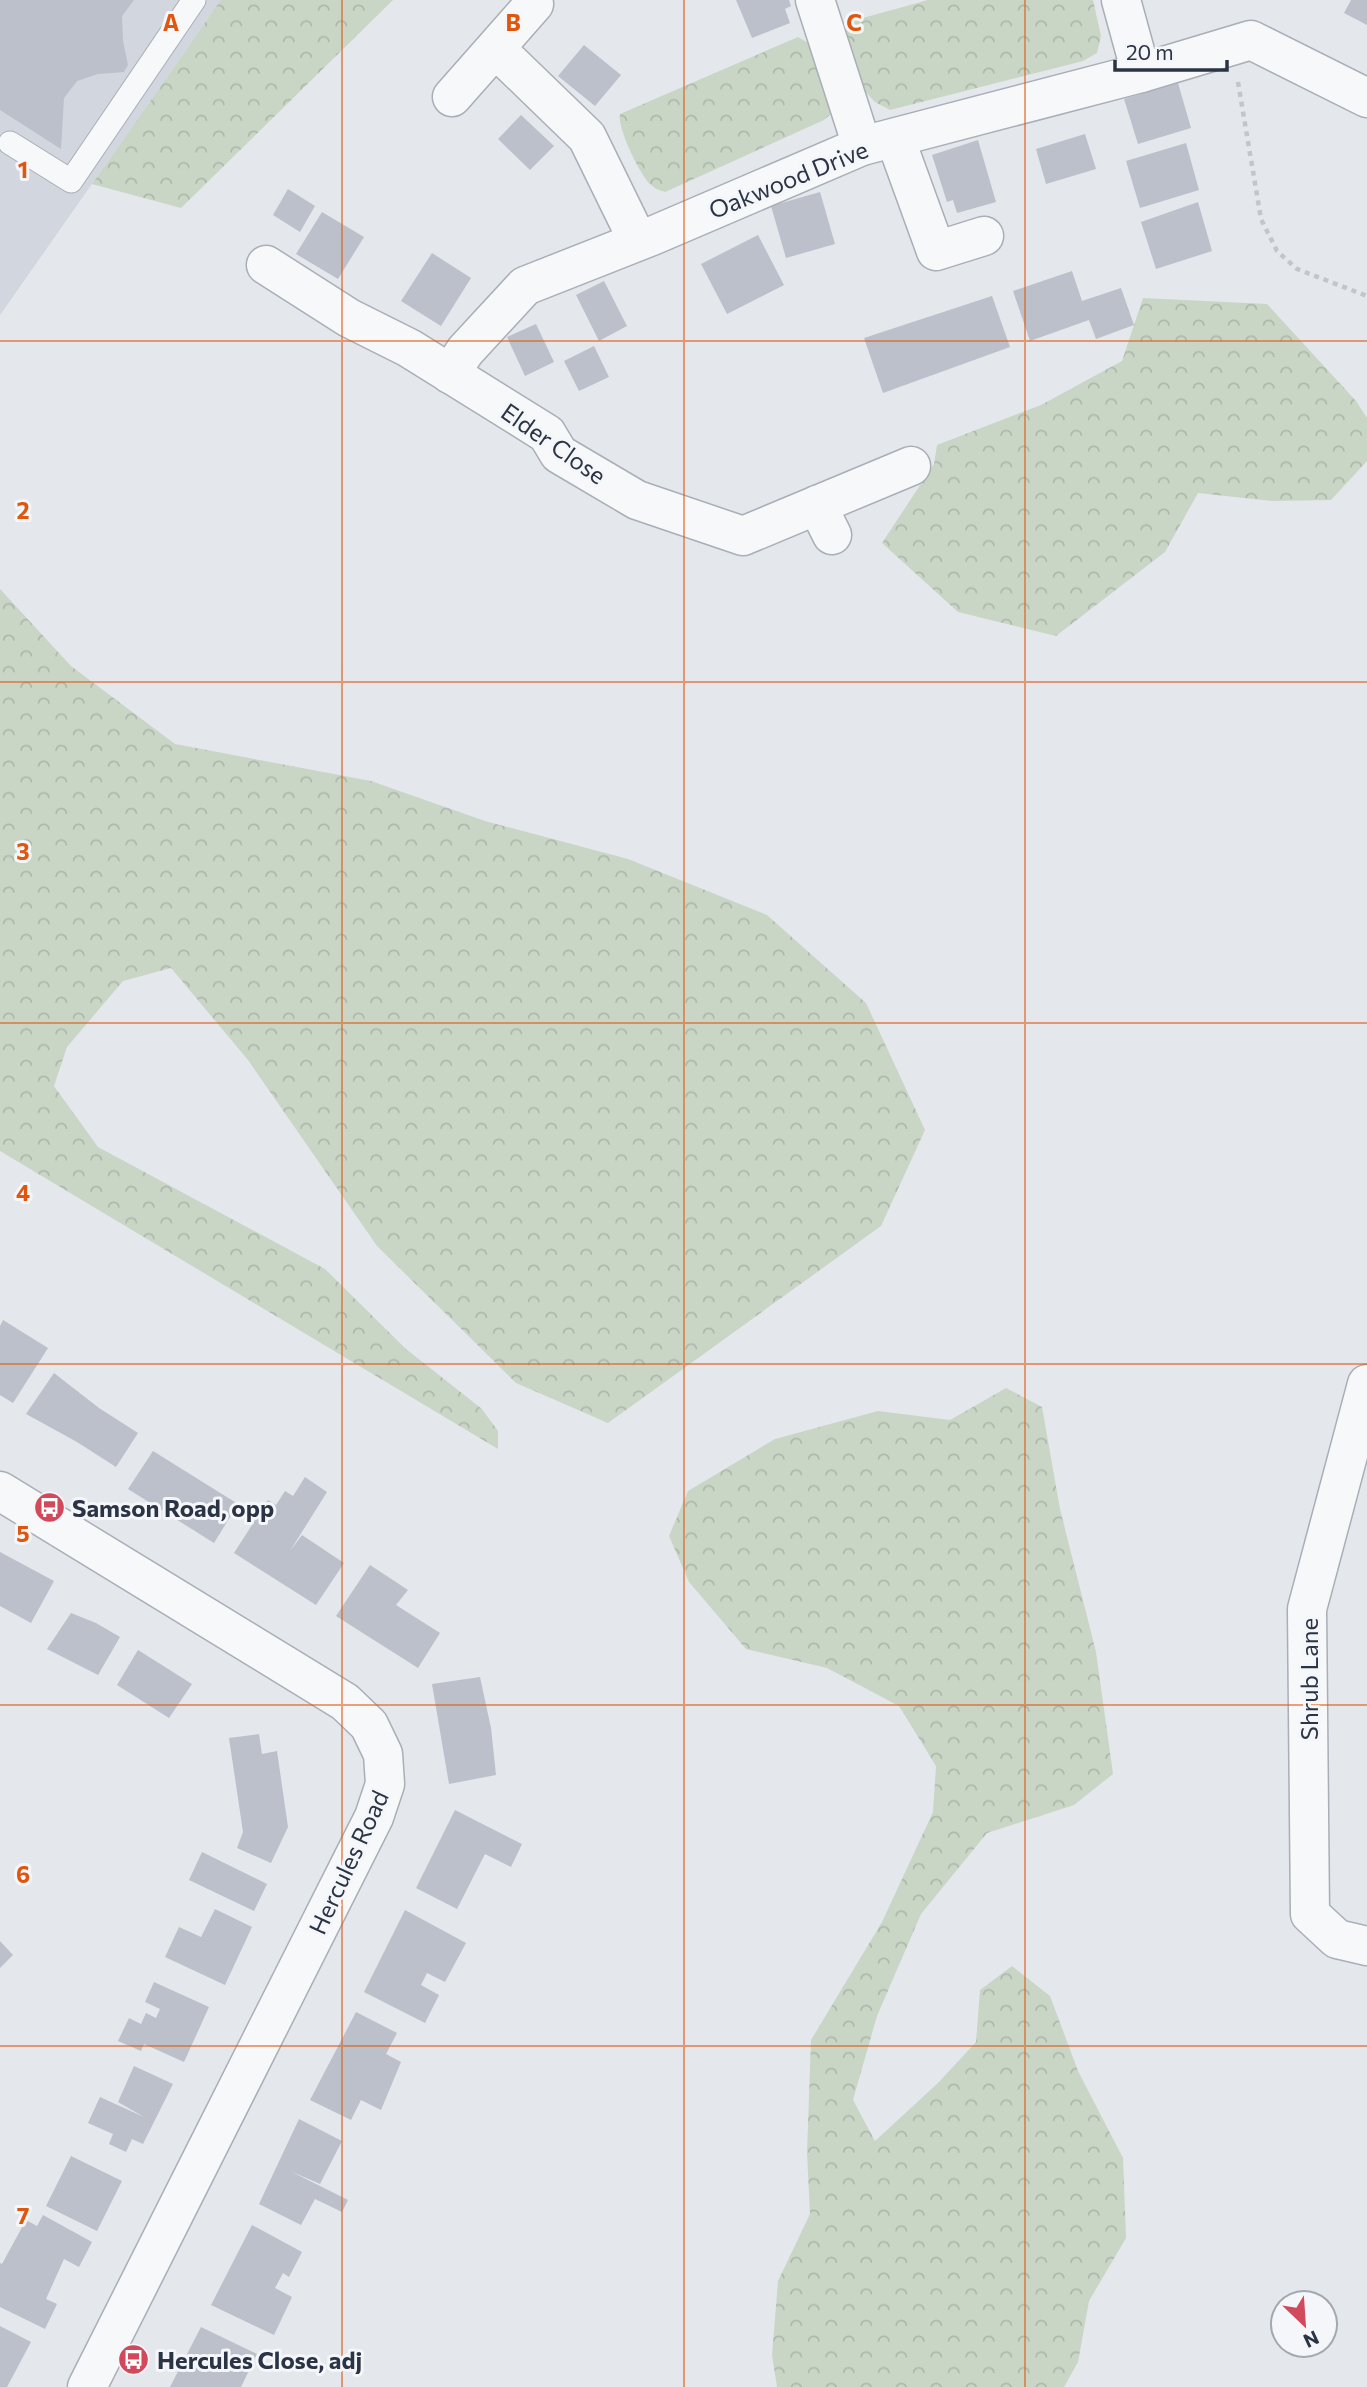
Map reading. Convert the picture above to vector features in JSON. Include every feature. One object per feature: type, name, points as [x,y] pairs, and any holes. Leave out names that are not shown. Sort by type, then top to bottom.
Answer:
[{"type":"street","points":[[815,0],[878,142],[936,251],[984,236]]},
{"type":"street","points":[[1121,0],[1141,73]]},
{"type":"street","points":[[452,97],[534,4]]},
{"type":"street","name":"Oakwood Drive","points":[[450,374],[465,351],[525,286],[878,142],[1141,73],[1251,40],[1367,98]]},
{"type":"street","points":[[496,49],[587,137],[638,241]]},
{"type":"street","points":[[266,265],[349,318],[409,348],[450,374]]},
{"type":"street","name":"Elder Close","points":[[450,374],[547,434],[559,454],[637,500],[743,536],[824,520],[911,466]]},
{"type":"street","name":"Shrub Lane","points":[[1367,1384],[1307,1609],[1307,1637],[1310,1914],[1338,1940],[1367,1946]]},
{"type":"street","name":"Hercules Road","points":[[0,1492],[345,1702],[369,1725],[383,1755],[386,1784],[374,1817],[86,2387]]},
{"type":"lane","points":[[10,144],[71,181],[194,0]]},
{"type":"path","points":[[1233,46],[1261,219],[1277,251],[1297,269],[1367,296]]},
{"type":"shaded area","points":[[0,0],[221,0],[0,315]]},
{"type":"green space","points":[[221,0],[393,0],[181,208],[92,184]]},
{"type":"green space","points":[[928,0],[1093,0],[1101,36],[1097,53],[1083,61],[890,110],[875,102],[863,89],[845,29],[852,21]]},
{"type":"green space","points":[[798,37],[810,44],[833,112],[824,120],[665,192],[651,185],[630,151],[622,130],[620,114]]},
{"type":"green space","points":[[1143,298],[1267,304],[1356,401],[1367,418],[1367,461],[1331,500],[1272,501],[1198,493],[1165,552],[1056,636],[958,612],[882,543],[934,464],[937,445],[1041,405],[1122,361]]},
{"type":"green space","points":[[0,589],[71,666],[175,744],[371,781],[485,821],[628,859],[767,915],[866,1003],[925,1130],[881,1226],[608,1423],[516,1383],[377,1246],[248,1060],[171,968],[123,981],[67,1047],[54,1086],[98,1147],[325,1269],[406,1349],[482,1409],[498,1431],[498,1449],[0,1151]]},
{"type":"green space","points":[[1006,1388],[1042,1407],[1060,1509],[1096,1652],[1113,1774],[1074,1805],[987,1833],[921,1914],[877,2016],[853,2100],[875,2141],[938,2083],[976,2042],[980,1990],[1012,1966],[1050,1996],[1078,2071],[1123,2158],[1126,2238],[1089,2301],[1078,2362],[1064,2387],[777,2387],[772,2355],[778,2281],[810,2214],[807,2152],[811,2040],[882,1922],[933,1812],[936,1766],[899,1706],[827,1668],[746,1649],[689,1582],[669,1536],[688,1491],[775,1439],[878,1411],[950,1420]]},
{"type":"building","points":[[0,0],[134,0],[122,16],[128,65],[124,72],[98,74],[77,81],[64,98],[61,149],[0,110]]},
{"type":"building","points":[[736,0],[789,0],[791,6],[785,9],[790,23],[752,38]]},
{"type":"building","points":[[1351,0],[1367,0],[1367,25],[1344,13]]},
{"type":"building","points":[[584,45],[621,75],[595,106],[558,76]]},
{"type":"building","points":[[1178,83],[1191,128],[1138,144],[1124,99]]},
{"type":"building","points":[[521,115],[554,146],[530,170],[498,139]]},
{"type":"building","points":[[1085,134],[1096,169],[1046,184],[1036,149]]},
{"type":"building","points":[[978,140],[996,202],[957,213],[953,200],[947,202],[932,155]]},
{"type":"building","points":[[1186,143],[1199,190],[1140,208],[1126,161]]},
{"type":"building","points":[[288,189],[315,206],[300,232],[273,215]]},
{"type":"building","points":[[820,192],[835,244],[786,258],[771,206]]},
{"type":"building","points":[[1198,202],[1212,251],[1156,269],[1141,222]]},
{"type":"building","points":[[322,212],[364,237],[338,279],[296,254]]},
{"type":"building","points":[[758,235],[784,285],[727,314],[701,264]]},
{"type":"building","points":[[432,253],[471,278],[441,326],[401,301]]},
{"type":"building","points":[[1072,271],[1082,301],[1121,288],[1134,325],[1096,339],[1089,320],[1030,341],[1013,291]]},
{"type":"building","points":[[604,281],[627,326],[599,341],[576,295]]},
{"type":"building","points":[[992,296],[1010,347],[883,393],[864,338]]},
{"type":"building","points":[[536,324],[554,362],[525,376],[507,337]]},
{"type":"building","points":[[594,346],[609,377],[579,391],[564,361]]},
{"type":"building","points":[[3,1320],[48,1348],[13,1403],[0,1395],[0,1326]]},
{"type":"building","points":[[54,1373],[99,1408],[138,1433],[116,1467],[26,1414]]},
{"type":"building","points":[[153,1451],[238,1504],[214,1543],[128,1489]]},
{"type":"building","points":[[305,1477],[327,1492],[290,1551],[302,1535],[344,1563],[316,1605],[234,1553],[268,1500],[276,1505],[285,1491],[293,1496]]},
{"type":"building","points":[[0,1552],[54,1581],[31,1623],[0,1606]]},
{"type":"building","points":[[370,1565],[408,1590],[396,1605],[440,1633],[418,1668],[336,1616]]},
{"type":"building","points":[[71,1613],[120,1637],[98,1675],[47,1649]]},
{"type":"building","points":[[138,1650],[192,1684],[169,1718],[117,1685]]},
{"type":"building","points":[[480,1677],[491,1728],[496,1775],[449,1784],[432,1684]]},
{"type":"building","points":[[259,1734],[262,1754],[277,1751],[288,1827],[271,1863],[237,1848],[243,1832],[229,1738]]},
{"type":"building","points":[[455,1810],[522,1844],[511,1867],[485,1854],[457,1909],[416,1888]]},
{"type":"building","points":[[202,1852],[267,1884],[254,1911],[189,1880]]},
{"type":"building","points":[[215,1909],[252,1927],[225,1985],[165,1957],[179,1927],[201,1937]]},
{"type":"building","points":[[405,1910],[466,1943],[445,1982],[427,1973],[421,1985],[439,1995],[425,2023],[364,1992]]},
{"type":"building","points":[[0,1941],[13,1955],[0,1968]]},
{"type":"building","points":[[154,1982],[209,2007],[184,2062],[144,2044],[141,2051],[118,2041],[129,2018],[141,2024],[146,2013],[156,2018],[160,2009],[145,2002]]},
{"type":"building","points":[[356,2012],[397,2033],[386,2054],[401,2062],[381,2110],[361,2100],[351,2120],[310,2100]]},
{"type":"building","points":[[134,2066],[173,2084],[143,2144],[132,2139],[126,2152],[109,2144],[113,2134],[88,2123],[100,2097],[144,2117],[118,2102]]},
{"type":"building","points":[[299,2119],[342,2141],[320,2184],[290,2171],[348,2200],[342,2212],[315,2199],[301,2225],[259,2204]]},
{"type":"building","points":[[71,2156],[122,2181],[97,2231],[46,2206]]},
{"type":"building","points":[[43,2215],[92,2242],[79,2267],[64,2259],[46,2299],[57,2304],[45,2329],[0,2307],[0,2263],[2,2264],[26,2220],[37,2226]]},
{"type":"building","points":[[252,2225],[302,2252],[289,2277],[283,2273],[275,2288],[292,2297],[274,2335],[211,2305]]},
{"type":"building","points":[[0,2326],[31,2342],[7,2387],[0,2387]]},
{"type":"building","points":[[201,2327],[257,2354],[241,2387],[170,2387]]},
{"type":"place","name":"Samson Road, opp","points":[[49,1507]]},
{"type":"place","name":"Hercules Close, adj","points":[[134,2359]]}]
